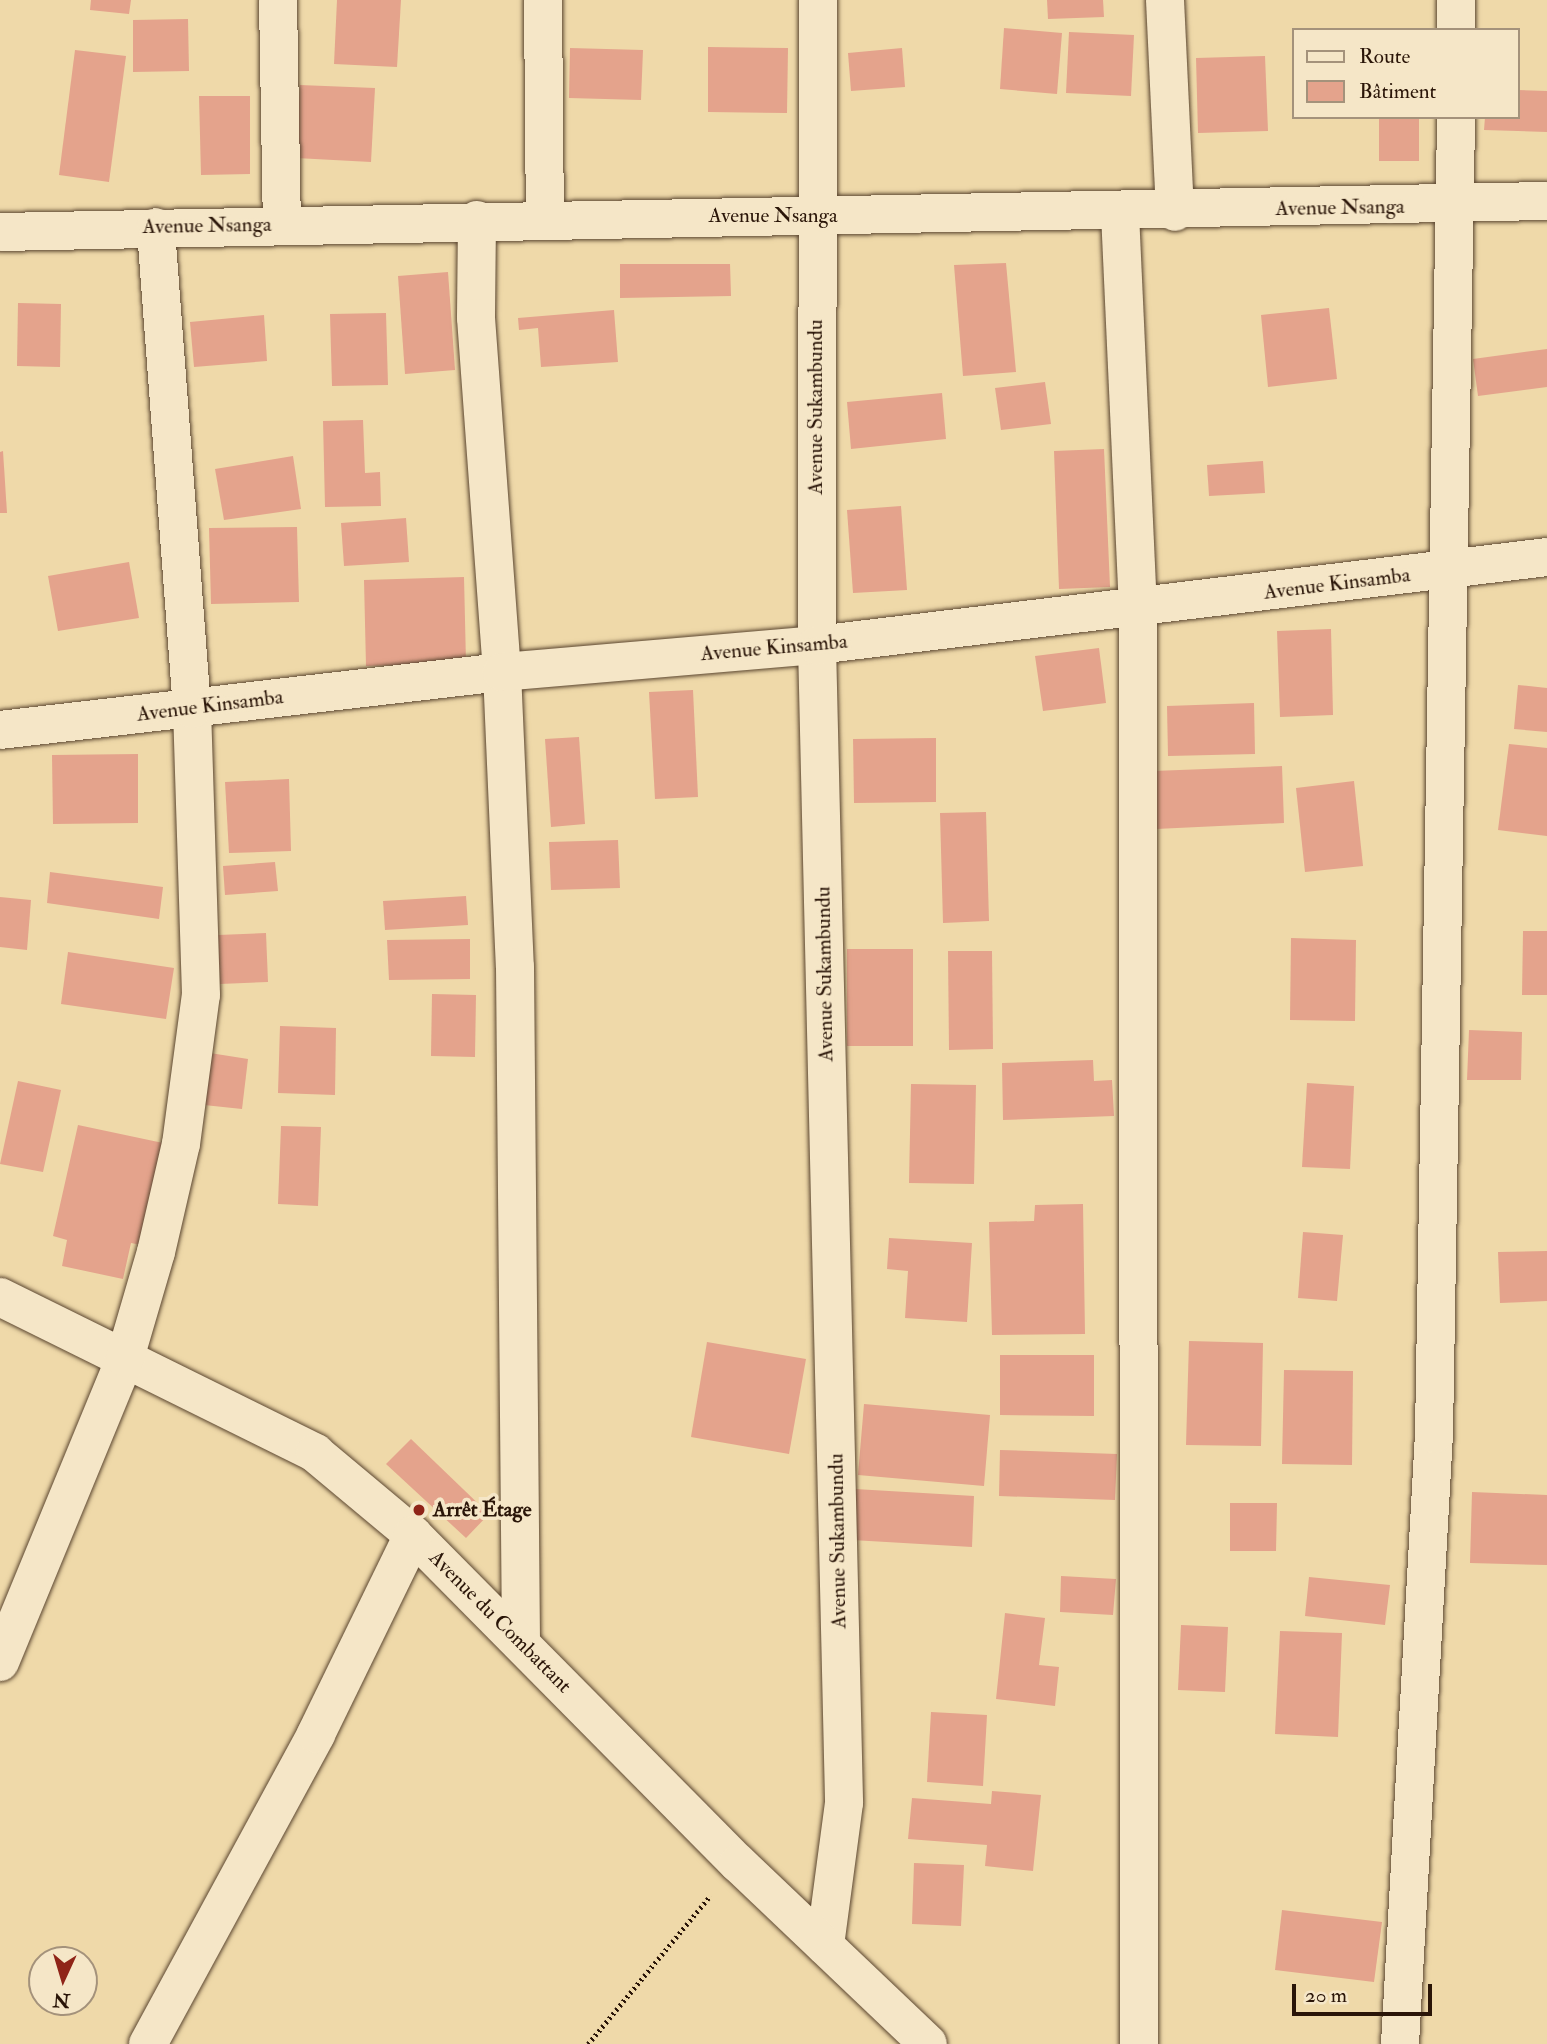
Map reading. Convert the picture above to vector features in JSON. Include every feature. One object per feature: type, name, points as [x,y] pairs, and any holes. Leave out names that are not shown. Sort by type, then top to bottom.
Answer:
[{"type":"street","points":[[278,0],[282,225]]},
{"type":"street","points":[[542,0],[545,220]]},
{"type":"street","name":"Avenue Sukambundu","points":[[818,0],[817,645],[844,1803],[825,1946]]},
{"type":"street","points":[[1165,0],[1175,212]]},
{"type":"street","points":[[1456,0],[1456,28]]},
{"type":"street","points":[[1400,2044],[1434,1434],[1451,570],[1456,119]]},
{"type":"street","name":"Avenue Nsanga","points":[[0,232],[477,220],[1175,212],[1457,206],[1547,201]]},
{"type":"street","points":[[1120,213],[1139,608],[1139,2044]]},
{"type":"street","points":[[477,220],[476,318],[502,672],[515,967],[521,1642]]},
{"type":"street","points":[[0,1662],[125,1358],[181,1144],[201,995],[192,709],[156,227]]},
{"type":"street","name":"Avenue Kinsamba","points":[[0,730],[502,672],[817,645],[1547,557]]},
{"type":"street","name":"Avenue du Combattant","points":[[0,1297],[315,1453],[412,1535],[738,1863],[928,2044]]},
{"type":"street","points":[[148,2044],[316,1734],[412,1535]]},
{"type":"path","points":[[588,2044],[738,1863]]},
{"type":"building","points":[[91,0],[131,0],[129,14],[90,10]]},
{"type":"building","points":[[337,0],[401,0],[397,67],[334,64]]},
{"type":"building","points":[[1047,0],[1103,0],[1104,17],[1048,19]]},
{"type":"building","points":[[188,19],[189,71],[133,72],[133,20]]},
{"type":"building","points":[[1004,28],[1062,33],[1057,94],[1000,89]]},
{"type":"building","points":[[1069,32],[1134,35],[1131,96],[1066,93]]},
{"type":"building","points":[[708,47],[788,48],[787,113],[708,112]]},
{"type":"building","points":[[570,48],[643,50],[641,100],[569,98]]},
{"type":"building","points":[[902,48],[905,87],[851,91],[848,53]]},
{"type":"building","points":[[75,50],[126,56],[109,182],[59,175]]},
{"type":"building","points":[[1265,56],[1268,131],[1198,133],[1196,58]]},
{"type":"building","points":[[300,85],[375,88],[371,162],[296,158]]},
{"type":"building","points":[[1519,90],[1547,91],[1547,132],[1484,130],[1485,119],[1519,119]]},
{"type":"building","points":[[199,96],[250,96],[250,174],[201,175]]},
{"type":"building","points":[[1379,119],[1419,119],[1419,161],[1379,161]]},
{"type":"building","points":[[1006,263],[1016,372],[963,376],[954,265]]},
{"type":"building","points":[[620,264],[730,264],[731,296],[620,298]]},
{"type":"building","points":[[448,272],[455,370],[405,374],[398,276]]},
{"type":"building","points":[[18,303],[61,304],[60,367],[17,366]]},
{"type":"building","points":[[1329,308],[1337,379],[1268,387],[1261,315]]},
{"type":"building","points":[[614,310],[618,362],[541,367],[538,328],[519,330],[518,318]]},
{"type":"building","points":[[386,313],[388,385],[332,386],[330,314]]},
{"type":"building","points":[[264,315],[267,361],[194,367],[190,322]]},
{"type":"building","points":[[1547,349],[1547,387],[1478,396],[1473,359]]},
{"type":"building","points":[[1045,382],[1051,424],[1001,430],[995,388]]},
{"type":"building","points":[[942,393],[946,439],[851,449],[847,402]]},
{"type":"building","points":[[363,420],[365,473],[380,472],[381,506],[325,507],[323,421]]},
{"type":"building","points":[[1104,449],[1110,587],[1059,589],[1054,451]]},
{"type":"building","points":[[3,451],[7,513],[0,513],[0,452]]},
{"type":"building","points":[[293,456],[301,509],[224,520],[215,469]]},
{"type":"building","points":[[1263,461],[1265,493],[1209,496],[1207,465]]},
{"type":"building","points":[[901,506],[907,590],[853,593],[847,510]]},
{"type":"building","points":[[406,518],[409,562],[344,566],[341,523]]},
{"type":"building","points":[[297,527],[299,602],[211,604],[209,528]]},
{"type":"building","points":[[129,562],[139,618],[58,631],[48,576]]},
{"type":"building","points":[[464,577],[466,663],[366,666],[364,580]]},
{"type":"building","points":[[1331,629],[1333,715],[1280,717],[1277,631]]},
{"type":"building","points":[[1099,648],[1106,703],[1043,711],[1035,656]]},
{"type":"building","points":[[1518,685],[1547,688],[1547,732],[1514,729]]},
{"type":"building","points":[[693,690],[698,797],[655,799],[649,692]]},
{"type":"building","points":[[1254,703],[1255,754],[1168,756],[1167,706]]},
{"type":"building","points":[[579,737],[585,824],[551,827],[545,739]]},
{"type":"building","points":[[936,738],[936,802],[854,803],[853,739]]},
{"type":"building","points":[[1509,744],[1547,748],[1547,836],[1498,830]]},
{"type":"building","points":[[138,754],[138,823],[53,824],[52,755]]},
{"type":"building","points":[[1282,766],[1284,823],[1156,829],[1153,771]]},
{"type":"building","points":[[289,779],[291,851],[229,853],[225,782]]},
{"type":"building","points":[[1354,781],[1363,866],[1305,872],[1296,788]]},
{"type":"building","points":[[986,812],[989,921],[943,923],[940,813]]},
{"type":"building","points":[[618,840],[620,888],[551,890],[549,842]]},
{"type":"building","points":[[275,862],[278,891],[225,895],[223,866]]},
{"type":"building","points":[[50,872],[163,887],[159,919],[47,903]]},
{"type":"building","points":[[466,896],[468,925],[385,930],[383,901]]},
{"type":"building","points":[[0,897],[31,900],[27,950],[0,947]]},
{"type":"building","points":[[1523,931],[1547,931],[1547,995],[1522,995]]},
{"type":"building","points":[[266,933],[268,982],[220,984],[218,935]]},
{"type":"building","points":[[1291,938],[1356,940],[1355,1021],[1290,1020]]},
{"type":"building","points":[[470,939],[470,979],[389,980],[387,940]]},
{"type":"building","points":[[847,949],[913,949],[913,1046],[847,1046]]},
{"type":"building","points":[[948,951],[992,951],[993,1049],[949,1050]]},
{"type":"building","points":[[68,952],[174,968],[166,1019],[61,1004]]},
{"type":"building","points":[[432,994],[476,995],[475,1057],[431,1056]]},
{"type":"building","points":[[280,1026],[336,1028],[335,1095],[278,1093]]},
{"type":"building","points":[[1469,1030],[1522,1032],[1521,1080],[1467,1080]]},
{"type":"building","points":[[210,1053],[248,1059],[242,1109],[204,1105]]},
{"type":"building","points":[[1093,1060],[1094,1081],[1112,1080],[1114,1116],[1003,1120],[1002,1063]]},
{"type":"building","points":[[18,1081],[61,1090],[43,1172],[0,1164]]},
{"type":"building","points":[[1307,1083],[1354,1086],[1350,1169],[1302,1167]]},
{"type":"building","points":[[911,1084],[976,1085],[974,1184],[909,1183]]},
{"type":"building","points":[[78,1125],[163,1143],[141,1245],[131,1243],[123,1279],[62,1266],[67,1240],[53,1236]]},
{"type":"building","points":[[281,1126],[321,1127],[318,1206],[278,1204]]},
{"type":"building","points":[[1083,1204],[1085,1334],[992,1335],[989,1222],[1034,1221],[1035,1205]]},
{"type":"building","points":[[1303,1232],[1343,1235],[1337,1301],[1298,1298]]},
{"type":"building","points":[[889,1238],[972,1243],[967,1322],[905,1318],[908,1271],[887,1269]]},
{"type":"building","points":[[1547,1251],[1547,1301],[1500,1303],[1498,1252]]},
{"type":"building","points":[[1189,1341],[1263,1343],[1261,1446],[1186,1445]]},
{"type":"building","points":[[707,1342],[806,1359],[789,1454],[691,1437]]},
{"type":"building","points":[[1000,1355],[1094,1355],[1094,1416],[1000,1415]]},
{"type":"building","points":[[1284,1370],[1353,1371],[1352,1465],[1282,1464]]},
{"type":"building","points":[[864,1404],[990,1415],[984,1486],[858,1475]]},
{"type":"building","points":[[411,1439],[489,1514],[466,1538],[386,1464]]},
{"type":"building","points":[[1000,1450],[1117,1454],[1115,1500],[999,1496]]},
{"type":"building","points":[[855,1489],[974,1496],[972,1547],[852,1540]]},
{"type":"building","points":[[1472,1492],[1547,1495],[1547,1565],[1470,1563]]},
{"type":"building","points":[[1230,1503],[1277,1503],[1276,1551],[1230,1551]]},
{"type":"building","points":[[1061,1576],[1116,1579],[1113,1615],[1060,1612]]},
{"type":"building","points":[[1309,1577],[1390,1585],[1385,1625],[1305,1616]]},
{"type":"building","points":[[1005,1613],[1045,1618],[1039,1665],[1059,1667],[1055,1706],[996,1699]]},
{"type":"building","points":[[1181,1625],[1228,1627],[1225,1692],[1178,1690]]},
{"type":"building","points":[[1280,1631],[1342,1633],[1338,1737],[1275,1734]]},
{"type":"building","points":[[931,1712],[987,1715],[983,1786],[927,1782]]},
{"type":"building","points":[[992,1791],[1041,1795],[1033,1871],[985,1866],[987,1845],[908,1839],[912,1798],[991,1804]]},
{"type":"building","points":[[914,1863],[964,1865],[961,1926],[912,1924]]},
{"type":"building","points":[[1282,1910],[1382,1922],[1374,1982],[1275,1970]]},
{"type":"place","name":"Arrêt Étage","points":[[419,1510]]}]
